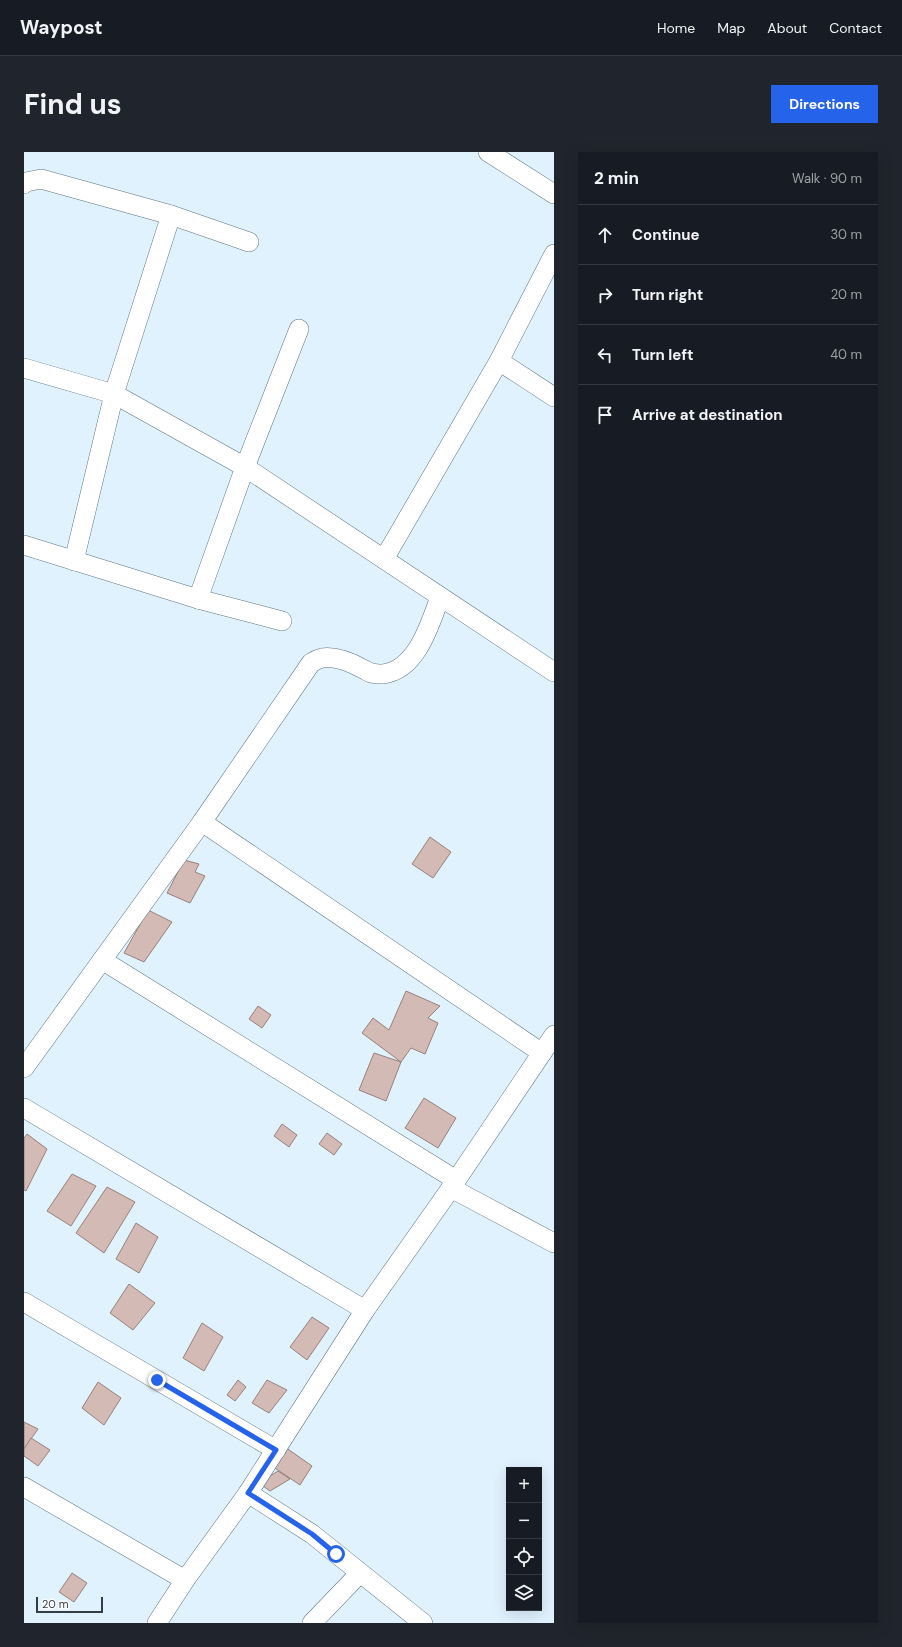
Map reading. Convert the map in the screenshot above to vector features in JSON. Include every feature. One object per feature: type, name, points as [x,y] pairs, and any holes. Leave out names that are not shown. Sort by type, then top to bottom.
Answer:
[{"type":"street","points":[[488,152],[554,194]]},
{"type":"street","points":[[24,184],[26,182],[42,179],[171,215],[249,242]]},
{"type":"street","points":[[74,561],[114,394],[171,215]]},
{"type":"street","points":[[384,559],[500,361],[554,254]]},
{"type":"street","points":[[198,599],[245,467],[299,329]]},
{"type":"street","points":[[500,361],[554,397]]},
{"type":"street","points":[[24,368],[114,394],[245,467],[554,672]]},
{"type":"street","points":[[24,545],[198,599],[282,621]]},
{"type":"street","points":[[24,1068],[202,822],[311,663],[320,658],[332,658],[364,669],[371,673],[379,674],[391,673],[400,669],[411,659],[430,625],[440,597]]},
{"type":"street","points":[[202,822],[542,1053]]},
{"type":"street","points":[[102,960],[453,1184],[554,1242]]},
{"type":"street","points":[[157,1623],[185,1580],[248,1493],[365,1310],[554,1035]]},
{"type":"street","points":[[24,1108],[365,1310]]},
{"type":"street","points":[[24,1302],[276,1450]]},
{"type":"street","points":[[24,1487],[185,1580]]},
{"type":"street","points":[[248,1493],[312,1534],[423,1623]]},
{"type":"street","points":[[312,1623],[360,1573]]},
{"type":"building","points":[[430,837],[451,852],[433,878],[412,864]]},
{"type":"building","points":[[184,860],[199,864],[195,872],[205,876],[190,903],[167,893]]},
{"type":"building","points":[[148,910],[172,922],[144,962],[124,953]]},
{"type":"building","points":[[406,991],[440,1006],[428,1018],[438,1023],[425,1054],[411,1048],[401,1062],[362,1033],[373,1018],[389,1030]]},
{"type":"building","points":[[258,1006],[271,1015],[262,1028],[249,1019]]},
{"type":"building","points":[[374,1053],[401,1062],[386,1101],[359,1090]]},
{"type":"building","points":[[424,1098],[456,1118],[438,1148],[405,1128]]},
{"type":"building","points":[[282,1124],[297,1135],[289,1147],[274,1136]]},
{"type":"building","points":[[327,1133],[342,1144],[334,1155],[319,1144]]},
{"type":"building","points":[[27,1134],[47,1149],[26,1191],[24,1190],[24,1138]]},
{"type":"building","points":[[72,1174],[96,1186],[71,1226],[47,1211]]},
{"type":"building","points":[[107,1187],[135,1202],[104,1253],[76,1233]]},
{"type":"building","points":[[136,1223],[158,1237],[139,1273],[116,1259]]},
{"type":"building","points":[[129,1284],[155,1303],[133,1330],[110,1313]]},
{"type":"building","points":[[312,1317],[329,1328],[307,1360],[290,1347]]},
{"type":"building","points":[[202,1323],[223,1337],[204,1371],[183,1358]]},
{"type":"building","points":[[238,1380],[246,1387],[235,1401],[227,1395]]},
{"type":"building","points":[[267,1380],[287,1390],[269,1413],[252,1403]]},
{"type":"building","points":[[98,1382],[121,1398],[104,1425],[82,1408]]},
{"type":"building","points":[[24,1422],[38,1429],[24,1449]]},
{"type":"building","points":[[31,1438],[50,1450],[38,1466],[24,1456],[24,1449]]},
{"type":"building","points":[[285,1447],[312,1466],[300,1485],[272,1466]]},
{"type":"building","points":[[278,1471],[290,1479],[270,1491],[259,1483]]},
{"type":"building","points":[[72,1573],[87,1583],[74,1602],[59,1592]]},
{"type":"route","points":[[157,1380],[276,1450],[248,1493],[312,1534],[336,1554]]}]
